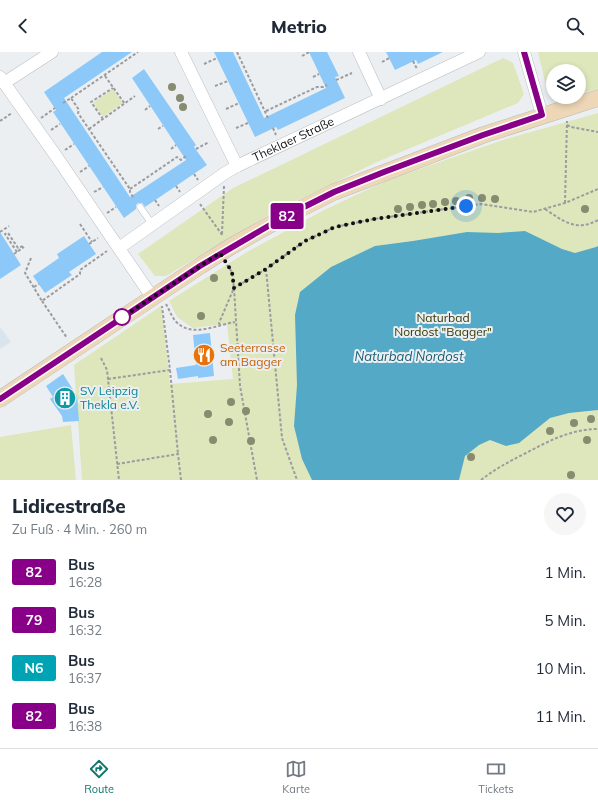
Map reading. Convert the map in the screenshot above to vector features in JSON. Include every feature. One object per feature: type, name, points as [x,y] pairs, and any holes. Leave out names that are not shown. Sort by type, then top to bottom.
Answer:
[{"type":"main road","points":[[0,399],[152,297],[224,245],[334,192],[476,138],[542,115],[598,98]]},
{"type":"street","points":[[52,52],[2,82],[33,123],[152,297]]},
{"type":"street","points":[[181,52],[237,166]]},
{"type":"street","points":[[359,52],[381,99]]},
{"type":"street","name":"Theklaer Straße","points":[[117,246],[237,166],[479,52]]},
{"type":"street","points":[[524,52],[542,115]]},
{"type":"lane","points":[[140,206],[152,224]]},
{"type":"path","points":[[63,103],[105,76],[138,52]]},
{"type":"path","points":[[237,52],[268,118]]},
{"type":"path","points":[[302,56],[309,52]]},
{"type":"path","points":[[204,64],[217,58]]},
{"type":"path","points":[[382,62],[389,58]]},
{"type":"path","points":[[336,80],[352,73]]},
{"type":"path","points":[[313,77],[319,74]]},
{"type":"path","points":[[105,76],[125,104]]},
{"type":"path","points":[[215,86],[228,80]]},
{"type":"path","points":[[266,111],[317,87],[327,85]]},
{"type":"path","points":[[103,119],[91,102],[113,88]]},
{"type":"path","points":[[89,129],[135,96]]},
{"type":"path","points":[[71,98],[79,110],[78,113],[130,189],[133,197]]},
{"type":"path","points":[[226,109],[239,103]]},
{"type":"path","points":[[145,110],[150,106]]},
{"type":"path","points":[[33,123],[54,108]]},
{"type":"path","points":[[564,108],[567,125],[565,203]]},
{"type":"path","points":[[236,128],[248,123]]},
{"type":"path","points":[[567,125],[598,132]]},
{"type":"path","points":[[158,129],[163,126]]},
{"type":"path","points":[[196,149],[209,142]]},
{"type":"path","points":[[70,148],[74,144]]},
{"type":"path","points":[[171,149],[176,145]]},
{"type":"path","points":[[130,189],[176,157],[180,160],[186,156]]},
{"type":"path","points":[[84,169],[88,166]]},
{"type":"path","points":[[224,245],[225,173]]},
{"type":"path","points":[[97,190],[103,186]]},
{"type":"path","points":[[220,325],[234,288],[266,269],[305,241],[335,227],[374,219],[481,204],[533,212],[565,203],[598,190]]},
{"type":"path","points":[[193,195],[224,245],[232,272],[240,386],[257,480]]},
{"type":"path","points":[[111,210],[116,207]]},
{"type":"path","points":[[545,209],[573,225],[589,225],[598,220]]},
{"type":"path","points":[[80,224],[92,242]]},
{"type":"path","points":[[0,232],[9,226]]},
{"type":"path","points":[[8,233],[18,248],[23,246],[16,253],[5,234],[8,233]]},
{"type":"path","points":[[42,301],[80,274],[80,270],[117,246]]},
{"type":"path","points":[[31,258],[24,273],[74,349]]},
{"type":"path","points":[[266,269],[282,438],[297,480]]},
{"type":"path","points":[[34,288],[39,284]]},
{"type":"path","points":[[181,480],[162,306],[165,302],[172,316],[179,325],[192,331],[235,322]]},
{"type":"path","points":[[101,358],[107,370],[119,480]]},
{"type":"path","points":[[108,379],[170,370]]},
{"type":"path","points":[[481,480],[492,471],[558,437],[574,432],[598,429]]},
{"type":"path","points":[[117,464],[178,454]]},
{"type":"shaded area","points":[[0,327],[11,342],[0,349]]},
{"type":"green space","points":[[538,52],[598,52],[598,89],[586,92],[586,64],[546,64],[546,86]]},
{"type":"green space","points":[[503,58],[513,63],[524,94],[518,103],[377,162],[277,210],[166,276],[155,276],[138,254],[233,188]]},
{"type":"green space","points":[[113,89],[123,103],[103,117],[93,103]]},
{"type":"green space","name":"Naturbad Nordost \"Bagger\"","points":[[598,113],[598,480],[82,480],[74,365],[161,306],[170,384],[233,379],[227,324],[193,328],[177,317],[169,301],[247,252],[324,210],[388,180],[503,140]]},
{"type":"green space","points":[[71,425],[76,480],[0,480],[0,437]]},
{"type":"water","name":"Naturbad Nordost","points":[[525,231],[562,249],[575,253],[598,246],[598,410],[569,413],[550,418],[519,443],[506,446],[490,440],[479,445],[465,456],[459,480],[312,480],[302,459],[294,426],[297,385],[295,315],[300,292],[331,267],[375,246],[467,232],[498,233]]},
{"type":"building","points":[[102,52],[132,52],[64,98],[130,197],[186,160],[132,78],[144,69],[196,145],[194,147],[207,165],[145,207],[142,203],[138,203],[136,205],[136,209],[124,218],[53,112],[56,110],[44,92]]},
{"type":"building","points":[[214,52],[233,52],[264,118],[326,88],[309,52],[327,52],[339,76],[335,77],[345,98],[278,130],[276,127],[255,137]]},
{"type":"building","points":[[386,52],[443,52],[418,64],[416,60],[395,70]]},
{"type":"building","points":[[0,232],[21,265],[0,279]]},
{"type":"building","points":[[84,236],[96,254],[69,272],[72,275],[45,293],[33,276],[59,258],[57,254]]},
{"type":"building","name":"Seeterrasse am Bagger","points":[[210,333],[214,376],[198,378],[198,376],[178,379],[176,368],[196,365],[193,335]]},
{"type":"building","name":"SV Leipzig Thekla e.V.","points":[[63,374],[77,396],[79,421],[63,422],[62,416],[50,399],[53,397],[46,386]]},
{"type":"bus line","name":"82","points":[[0,399],[200,266],[230,247],[282,218],[334,192],[384,172],[483,135],[542,115],[524,52]]},
{"type":"place","name":"Seeterrasse am Bagger","points":[[204,355]]},
{"type":"place","name":"SV Leipzig Thekla e.V.","points":[[65,398]]},
{"type":"route","points":[[122,317],[118,320],[220,253],[232,272],[234,288],[266,269],[305,241],[335,227],[374,219],[466,206]]}]
